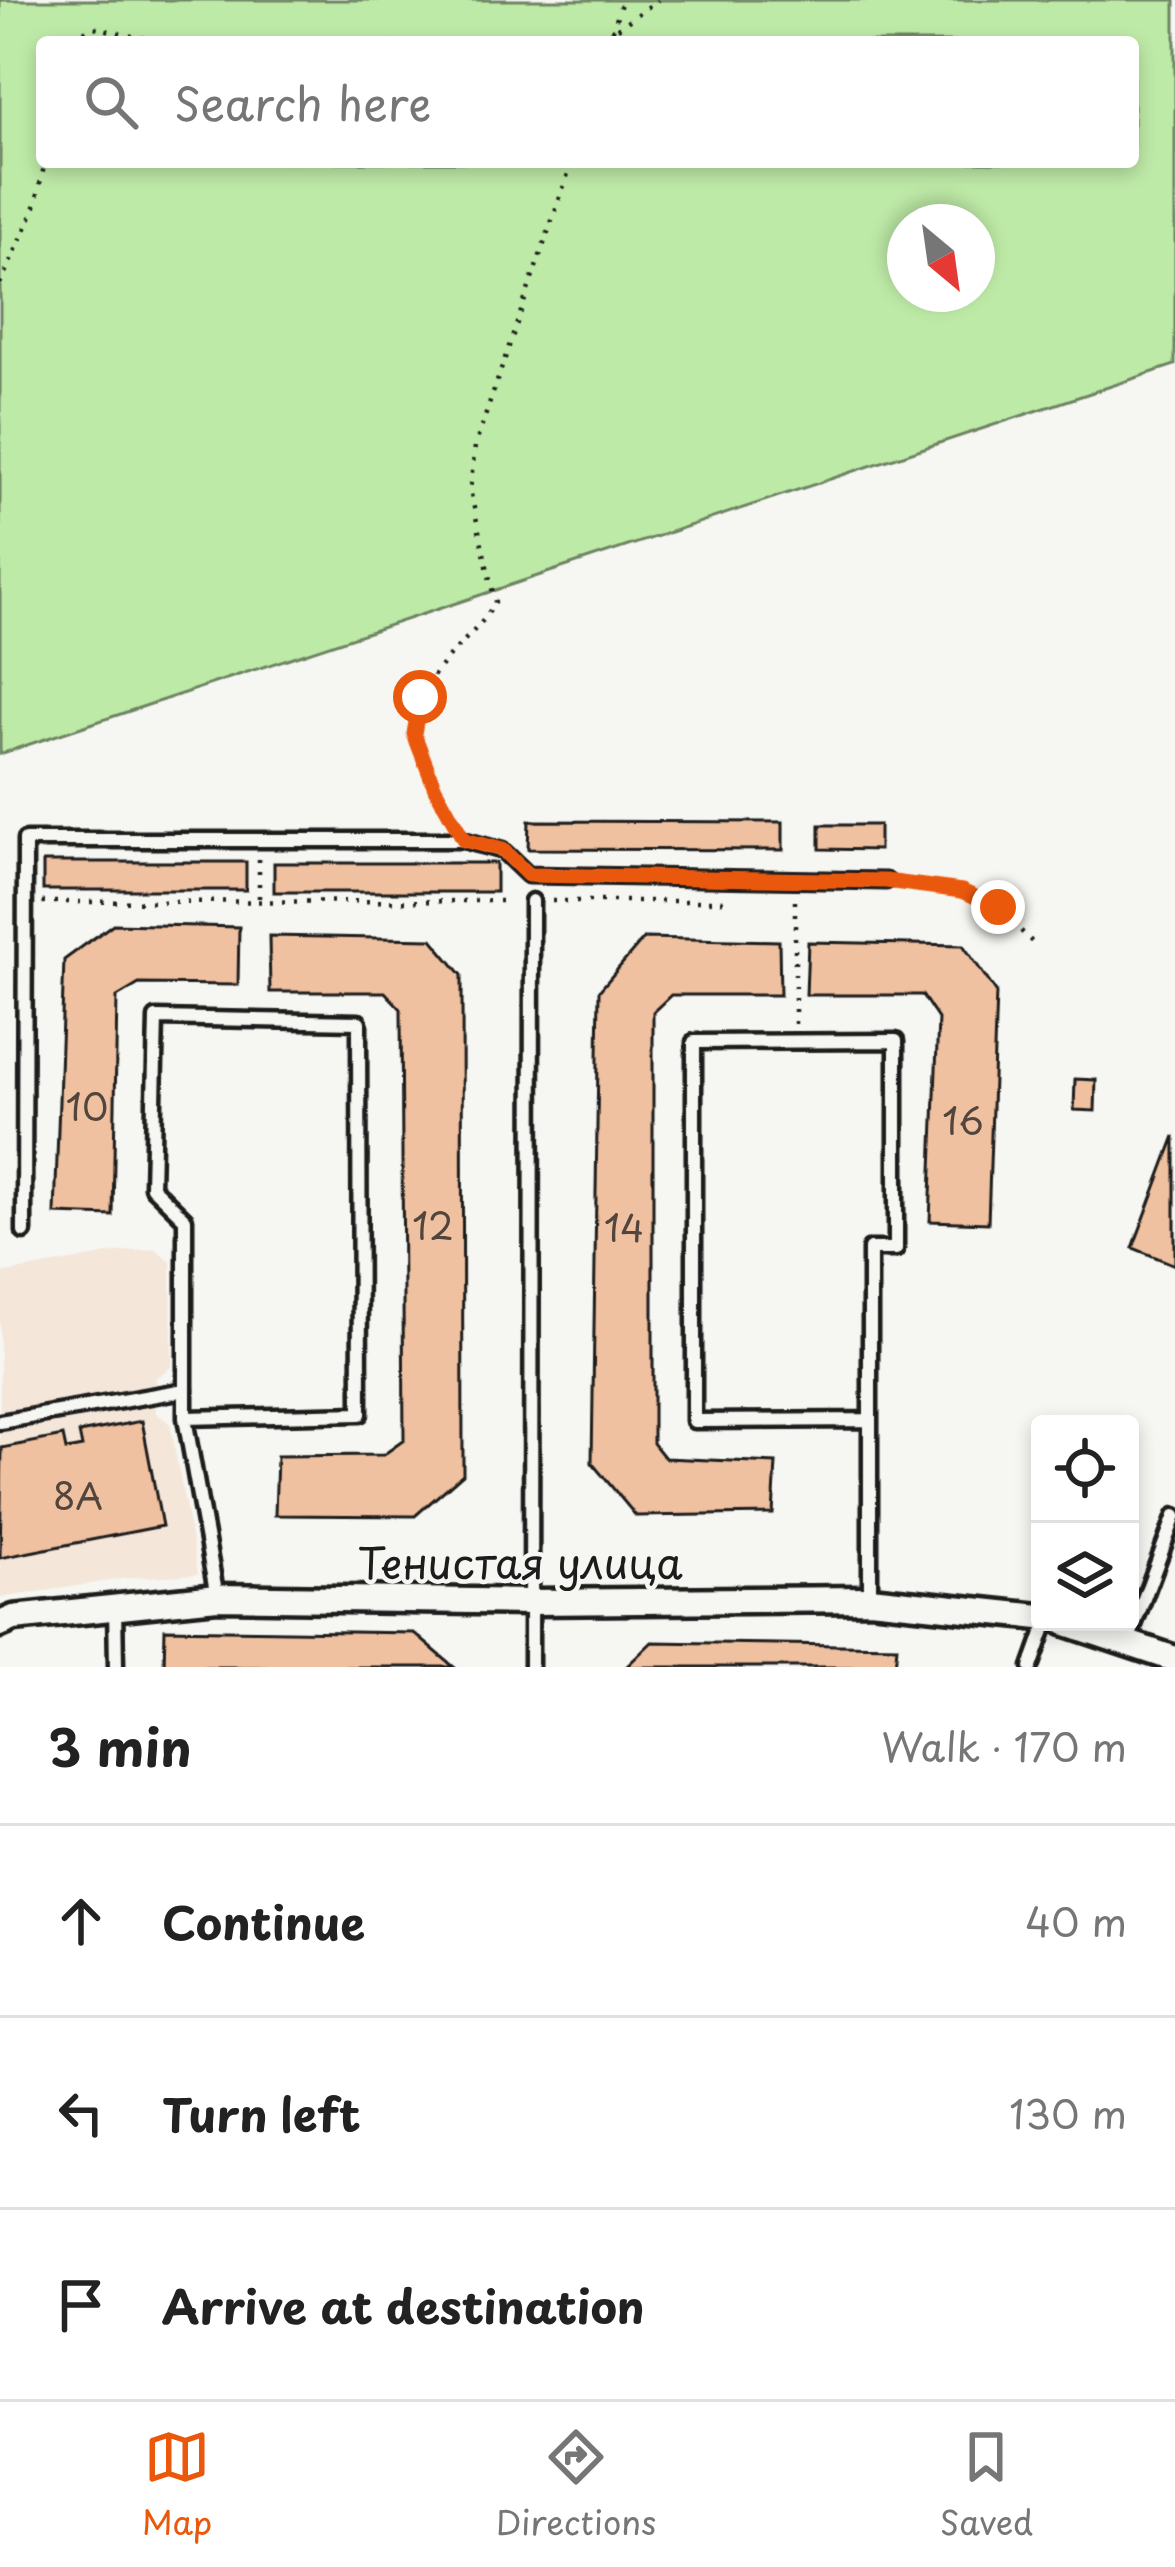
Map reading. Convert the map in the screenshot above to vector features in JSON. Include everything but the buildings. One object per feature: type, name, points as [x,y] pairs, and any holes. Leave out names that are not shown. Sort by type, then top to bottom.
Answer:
[{"type":"street","name":"Тенистая улица","points":[[0,1624],[14,1618],[115,1605],[218,1597],[531,1602],[870,1599],[1031,1616]]},
{"type":"street","points":[[1094,1631],[1175,1659]]},
{"type":"lane","points":[[24,1232],[25,840],[464,840],[503,850],[528,875],[886,881]]},
{"type":"lane","points":[[531,1667],[532,901]]},
{"type":"lane","points":[[184,1418],[360,1414],[359,1022],[156,1018],[152,1187],[185,1219],[184,1418],[218,1597]]},
{"type":"lane","points":[[870,1420],[694,1420],[694,1042],[896,1041],[896,1249],[870,1249],[870,1420],[870,1599]]},
{"type":"lane","points":[[0,1422],[185,1390]]},
{"type":"lane","points":[[1128,1641],[1175,1516]]},
{"type":"lane","points":[[115,1605],[116,1667]]},
{"type":"lane","points":[[1030,1667],[1044,1631]]},
{"type":"path","points":[[611,36],[622,0]]},
{"type":"path","points":[[607,36],[658,0]]},
{"type":"path","points":[[75,36],[94,27],[132,36]]},
{"type":"path","points":[[0,284],[34,211],[44,168]]},
{"type":"path","points":[[464,840],[435,788],[414,734],[420,697],[453,652],[479,630],[495,602],[470,490],[475,446],[570,168]]},
{"type":"path","points":[[259,840],[259,902]]},
{"type":"path","points":[[794,1042],[795,880]]},
{"type":"path","points":[[886,881],[962,891],[998,907],[1033,943]]},
{"type":"path","points":[[25,902],[747,901]]},
{"type":"shaded area","points":[[156,1249],[171,1262],[172,1366],[155,1378],[156,1413],[170,1424],[198,1574],[128,1578],[0,1598],[0,1274]]},
{"type":"green space","points":[[0,0],[1175,0],[1175,365],[0,754]]},
{"type":"route","points":[[420,697],[414,734],[435,788],[464,840],[503,850],[528,875],[886,881],[962,891],[998,907]]}]
